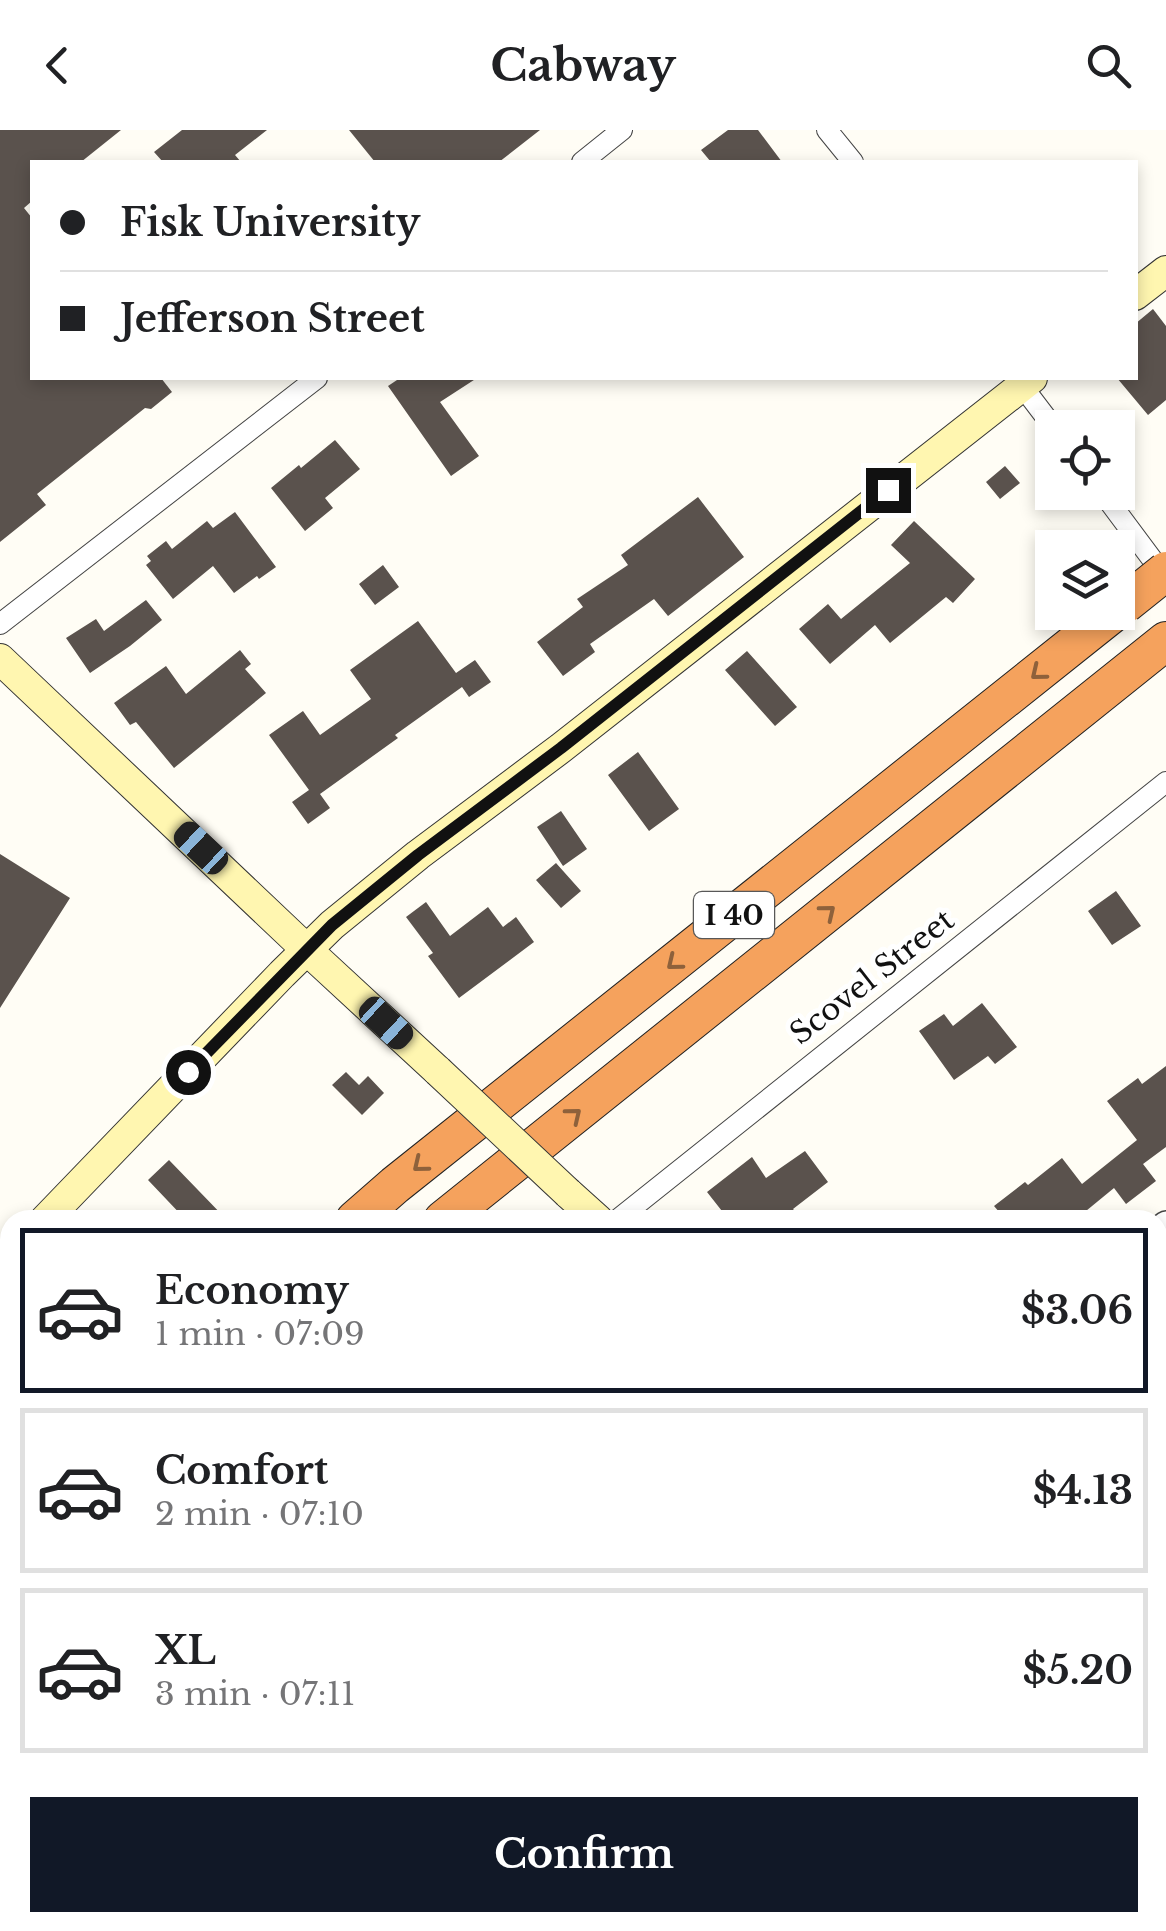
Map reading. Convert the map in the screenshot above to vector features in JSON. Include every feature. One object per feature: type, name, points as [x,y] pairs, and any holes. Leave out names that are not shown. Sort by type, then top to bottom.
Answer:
[{"type":"highway","name":"I 40","points":[[1135,597],[1166,574]]},
{"type":"highway","name":"I 40","points":[[366,1210],[1093,630]]},
{"type":"highway","name":"I 40","points":[[456,1210],[1163,643]]},
{"type":"main road","points":[[1138,293],[1166,271]]},
{"type":"main road","points":[[55,1210],[332,925],[1023,380]]},
{"type":"main road","points":[[0,659],[589,1210]]},
{"type":"street","points":[[584,160],[622,130]]},
{"type":"street","points":[[827,130],[850,160]]},
{"type":"street","points":[[0,624],[314,380]]},
{"type":"street","points":[[1023,380],[1042,410]]},
{"type":"street","points":[[1116,510],[1166,574]]},
{"type":"street","name":"Scovel Street","points":[[609,1210],[837,1042],[1166,782]]},
{"type":"building","points":[[0,130],[121,130],[84,160],[30,160],[30,203],[24,208],[30,216],[30,380],[163,380],[172,392],[151,409],[145,408],[37,494],[46,505],[0,542]]},
{"type":"building","points":[[182,130],[267,130],[235,155],[239,160],[161,160],[154,152]]},
{"type":"building","points":[[349,130],[540,130],[502,160],[373,160]]},
{"type":"building","points":[[728,130],[758,130],[780,160],[709,160],[701,150]]},
{"type":"building","points":[[1153,309],[1166,326],[1166,400],[1148,415],[1119,380],[1138,380],[1138,322]]},
{"type":"building","points":[[397,380],[474,380],[440,402],[479,456],[451,476],[388,386]]},
{"type":"building","points":[[335,440],[360,469],[325,498],[333,508],[305,531],[271,488]]},
{"type":"building","points":[[1005,466],[1020,483],[1000,499],[986,482]]},
{"type":"building","points":[[698,497],[744,557],[668,616],[654,599],[590,644],[595,652],[563,676],[537,642],[583,607],[577,599],[628,565],[621,555]]},
{"type":"building","points":[[235,512],[276,567],[234,593],[213,566],[173,599],[146,565],[151,561],[147,556],[166,541],[172,549],[207,521],[213,528]]},
{"type":"building","points":[[914,521],[975,579],[953,603],[946,597],[890,643],[875,625],[830,664],[799,629],[828,604],[841,619],[910,563],[891,545]]},
{"type":"building","points":[[383,565],[399,587],[375,605],[359,584]]},
{"type":"building","points":[[146,600],[162,620],[90,673],[66,638],[96,619],[104,631]]},
{"type":"building","points":[[418,621],[456,673],[475,660],[491,682],[469,697],[462,687],[395,735],[398,738],[320,794],[330,808],[308,824],[292,802],[309,790],[269,735],[303,711],[320,735],[371,699],[350,670]]},
{"type":"building","points":[[240,650],[251,664],[245,669],[266,693],[174,768],[136,722],[130,725],[114,703],[166,666],[186,694]]},
{"type":"building","points":[[747,651],[797,707],[775,726],[725,670]]},
{"type":"building","points":[[638,752],[679,809],[649,831],[608,775]]},
{"type":"building","points":[[561,811],[587,849],[563,866],[537,827]]},
{"type":"building","points":[[0,854],[70,898],[0,1008]]},
{"type":"building","points":[[556,863],[581,891],[561,908],[536,880]]},
{"type":"building","points":[[1116,891],[1141,926],[1112,945],[1088,911]]},
{"type":"building","points":[[426,902],[450,936],[488,907],[503,927],[516,917],[534,942],[459,998],[406,917]]},
{"type":"building","points":[[982,1003],[1017,1047],[995,1064],[988,1056],[954,1080],[919,1031],[944,1014],[953,1026]]},
{"type":"building","points":[[1166,1066],[1166,1147],[1143,1164],[1156,1181],[1126,1204],[1114,1188],[1087,1210],[997,1210],[994,1206],[1062,1158],[1082,1184],[1137,1140],[1107,1101],[1138,1078],[1142,1084]]},
{"type":"building","points":[[346,1072],[359,1085],[368,1076],[384,1093],[362,1115],[332,1085]]},
{"type":"building","points":[[805,1151],[828,1182],[794,1210],[721,1210],[707,1192],[752,1157],[766,1178]]},
{"type":"building","points":[[169,1160],[217,1210],[176,1210],[148,1180]]},
{"type":"route","points":[[188,1072],[332,925],[888,490]]}]
